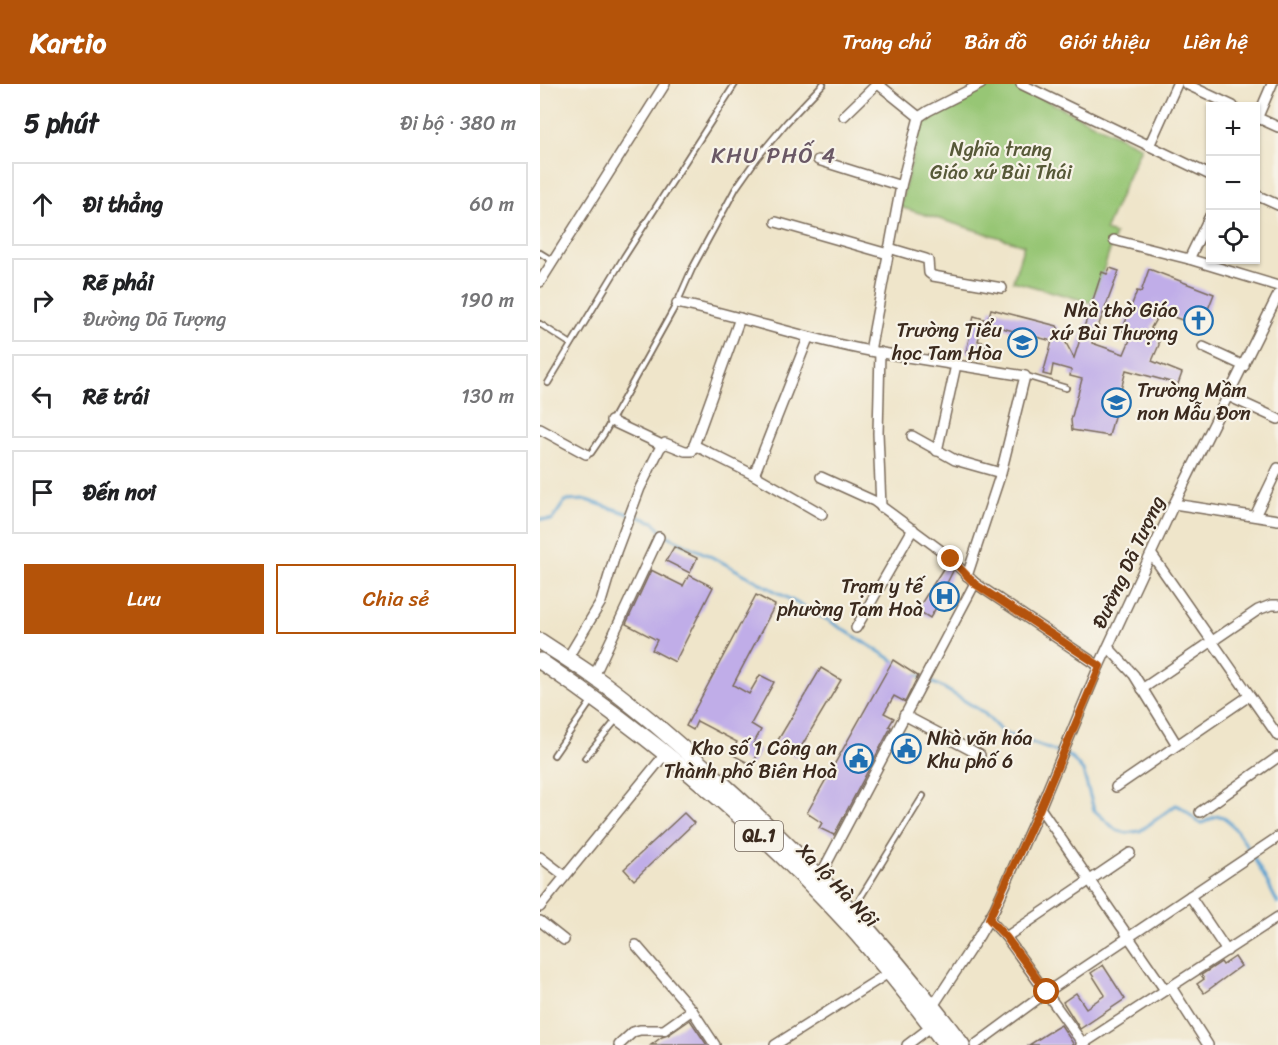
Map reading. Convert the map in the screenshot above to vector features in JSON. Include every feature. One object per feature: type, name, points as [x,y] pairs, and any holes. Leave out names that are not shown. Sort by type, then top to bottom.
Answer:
[{"type":"highway","name":"Xa lộ Hà Nội","points":[[540,641],[594,676],[804,878],[890,972],[946,1045]]},
{"type":"highway","name":"Xa lộ Hà Nội","points":[[540,661],[619,717],[673,750]]},
{"type":"highway","points":[[673,750],[739,798],[820,876],[852,910],[933,1006],[962,1045]]},
{"type":"street","points":[[540,282],[665,84]]},
{"type":"street","points":[[844,116],[877,84],[919,117]]},
{"type":"street","points":[[881,507],[875,352],[900,186],[919,117],[981,84]]},
{"type":"street","points":[[1021,84],[1206,173]]},
{"type":"street","points":[[1149,146],[1177,84]]},
{"type":"street","points":[[1186,84],[1224,102]]},
{"type":"street","points":[[1260,110],[1272,84]]},
{"type":"street","points":[[1260,120],[1278,127]]},
{"type":"street","points":[[818,160],[900,186]]},
{"type":"street","points":[[1260,197],[1278,205]]},
{"type":"street","points":[[776,222],[926,259],[929,273],[933,276],[1002,288]]},
{"type":"street","points":[[1189,259],[1206,224]]},
{"type":"street","points":[[1114,240],[1189,259],[1278,286]]},
{"type":"street","name":"Đường Dã Tượng","points":[[933,1006],[989,919],[1040,808],[1108,647],[1174,504],[1278,295]]},
{"type":"street","points":[[677,303],[808,338],[875,352],[1025,376],[1001,473],[967,576]]},
{"type":"street","points":[[611,421],[662,445],[667,443],[689,452],[692,451],[740,318]]},
{"type":"street","points":[[754,476],[808,338]]},
{"type":"street","points":[[1203,346],[1244,366]]},
{"type":"street","points":[[937,451],[956,365]]},
{"type":"street","points":[[1228,396],[1278,419]]},
{"type":"street","points":[[540,429],[586,454]]},
{"type":"street","points":[[912,436],[963,463],[1001,473]]},
{"type":"street","points":[[567,659],[601,602],[640,488],[662,445]]},
{"type":"street","points":[[694,445],[822,514]]},
{"type":"street","points":[[1255,516],[1278,468]]},
{"type":"street","points":[[821,477],[869,498],[943,552],[975,584],[1100,666]]},
{"type":"street","points":[[1174,504],[1278,520]]},
{"type":"street","points":[[856,628],[913,529]]},
{"type":"street","points":[[594,676],[659,537]]},
{"type":"street","points":[[1152,555],[1278,736]]},
{"type":"street","points":[[820,876],[975,584]]},
{"type":"street","points":[[1142,689],[1258,610],[1278,605]]},
{"type":"street","points":[[1108,647],[1126,665],[1177,745]]},
{"type":"street","points":[[1116,787],[1250,696]]},
{"type":"street","points":[[904,716],[980,755]]},
{"type":"street","points":[[541,906],[673,750]]},
{"type":"street","points":[[1200,812],[1278,757]]},
{"type":"street","points":[[1040,808],[1128,936],[1208,1045]]},
{"type":"street","points":[[975,1045],[1128,936],[1278,837]]},
{"type":"street","points":[[1006,937],[1130,853]]},
{"type":"street","points":[[540,857],[565,876]]},
{"type":"street","points":[[1190,896],[1227,951]]},
{"type":"street","points":[[989,919],[1006,937],[1083,1045],[1278,917]]},
{"type":"street","points":[[540,921],[564,940]]},
{"type":"street","points":[[636,945],[692,1010],[715,1045]]},
{"type":"street","points":[[775,1045],[890,972]]},
{"type":"street","points":[[619,1045],[633,1032],[664,1030],[692,1010]]},
{"type":"street","points":[[907,1045],[932,1026]]},
{"type":"lane","points":[[548,383],[624,257],[735,84]]},
{"type":"lane","points":[[586,454],[591,453],[598,444],[611,421],[677,303],[692,269],[736,188],[756,158],[786,122],[823,84]]},
{"type":"lane","points":[[540,253],[553,261]]},
{"type":"lane","points":[[540,324],[571,345]]},
{"type":"lane","points":[[1025,376],[1066,388]]},
{"type":"lane","points":[[554,755],[594,698]]},
{"type":"lane","points":[[585,758],[619,717]]},
{"type":"lane","points":[[852,910],[923,796]]},
{"type":"green space","name":"Nghĩa trang Giáo xứ Bùi Thái","points":[[986,84],[1013,84],[1141,147],[1105,231],[1115,234],[1093,303],[1013,281],[1024,245],[900,207],[922,119]]},
{"type":"building","points":[[1110,268],[1119,271],[1092,343],[1124,354],[1132,335],[1122,331],[1137,291],[1141,292],[1149,269],[1214,294],[1201,327],[1160,312],[1151,328],[1158,336],[1159,345],[1152,361],[1182,373],[1178,384],[1126,370],[1109,436],[1072,430],[1071,420],[1082,379],[1070,376],[1071,370],[1053,365],[1051,376],[1043,374],[1052,341],[987,324],[991,309],[1057,326],[1074,358],[1102,272],[1107,274]]},
{"type":"building","points":[[974,316],[984,319],[978,341],[987,343],[984,356],[966,352]]},
{"type":"building","points":[[674,547],[697,558],[690,573],[666,561]]},
{"type":"building","points":[[946,564],[953,571],[945,587],[947,589],[930,618],[917,610]]},
{"type":"building","points":[[651,570],[683,586],[689,575],[713,587],[675,662],[652,650],[657,640],[626,624]]},
{"type":"building","points":[[756,595],[775,605],[733,685],[749,694],[760,675],[774,682],[751,724],[761,730],[752,746],[760,750],[752,765],[731,754],[737,742],[697,721],[693,730],[686,726]]},
{"type":"building","name":"Kho số 1 Công an Thành phố Biên Hoà","points":[[893,660],[918,676],[905,702],[894,696],[884,713],[894,718],[889,726],[891,727],[834,835],[819,828],[822,823],[807,813]]},
{"type":"building","points":[[821,668],[841,680],[795,757],[775,745]]},
{"type":"building","name":"Nhà văn hóa Khu phố 6","points":[[906,738],[915,743],[907,759],[897,754]]},
{"type":"building","points":[[684,813],[694,823],[634,880],[624,869]]},
{"type":"building","points":[[1235,957],[1241,966],[1204,993],[1197,984],[1204,979],[1201,975],[1221,962],[1223,965]]},
{"type":"building","points":[[1103,965],[1125,999],[1080,1029],[1063,1002],[1076,993],[1086,1008],[1105,995],[1091,973]]},
{"type":"building","points":[[690,1020],[707,1045],[651,1045],[662,1037]]},
{"type":"building","points":[[1061,1025],[1074,1045],[1029,1045],[1054,1029]]},
{"type":"waterway","points":[[540,519],[552,520],[565,501],[586,500],[654,522],[664,534],[718,560],[828,620],[896,662]]},
{"type":"waterway","points":[[916,675],[942,687],[983,712],[1002,732],[1071,757],[1083,771],[1094,810],[1116,830],[1127,833],[1140,831],[1176,805],[1201,823],[1217,816],[1226,819],[1252,854],[1278,904]]},
{"type":"place","name":"Nhà thờ Giáo xứ Bùi Thượng","points":[[1199,321]]},
{"type":"place","name":"Trường Tiểu học Tam Hòa","points":[[1023,342]]},
{"type":"place","name":"Trường Mầm non Mẫu Đơn","points":[[1116,402]]},
{"type":"place","name":"Trạm y tế phường Tam Hoà","points":[[944,597]]},
{"type":"place","name":"Nhà văn hóa Khu phố 6","points":[[906,749]]},
{"type":"place","name":"Kho số 1 Công an Thành phố Biên Hoà","points":[[858,759]]},
{"type":"district","name":"KHU PHỐ 4","points":[[774,155]]},
{"type":"route","points":[[951,559],[975,584],[1100,666],[1040,808],[989,919],[1006,937],[1047,992]]}]
